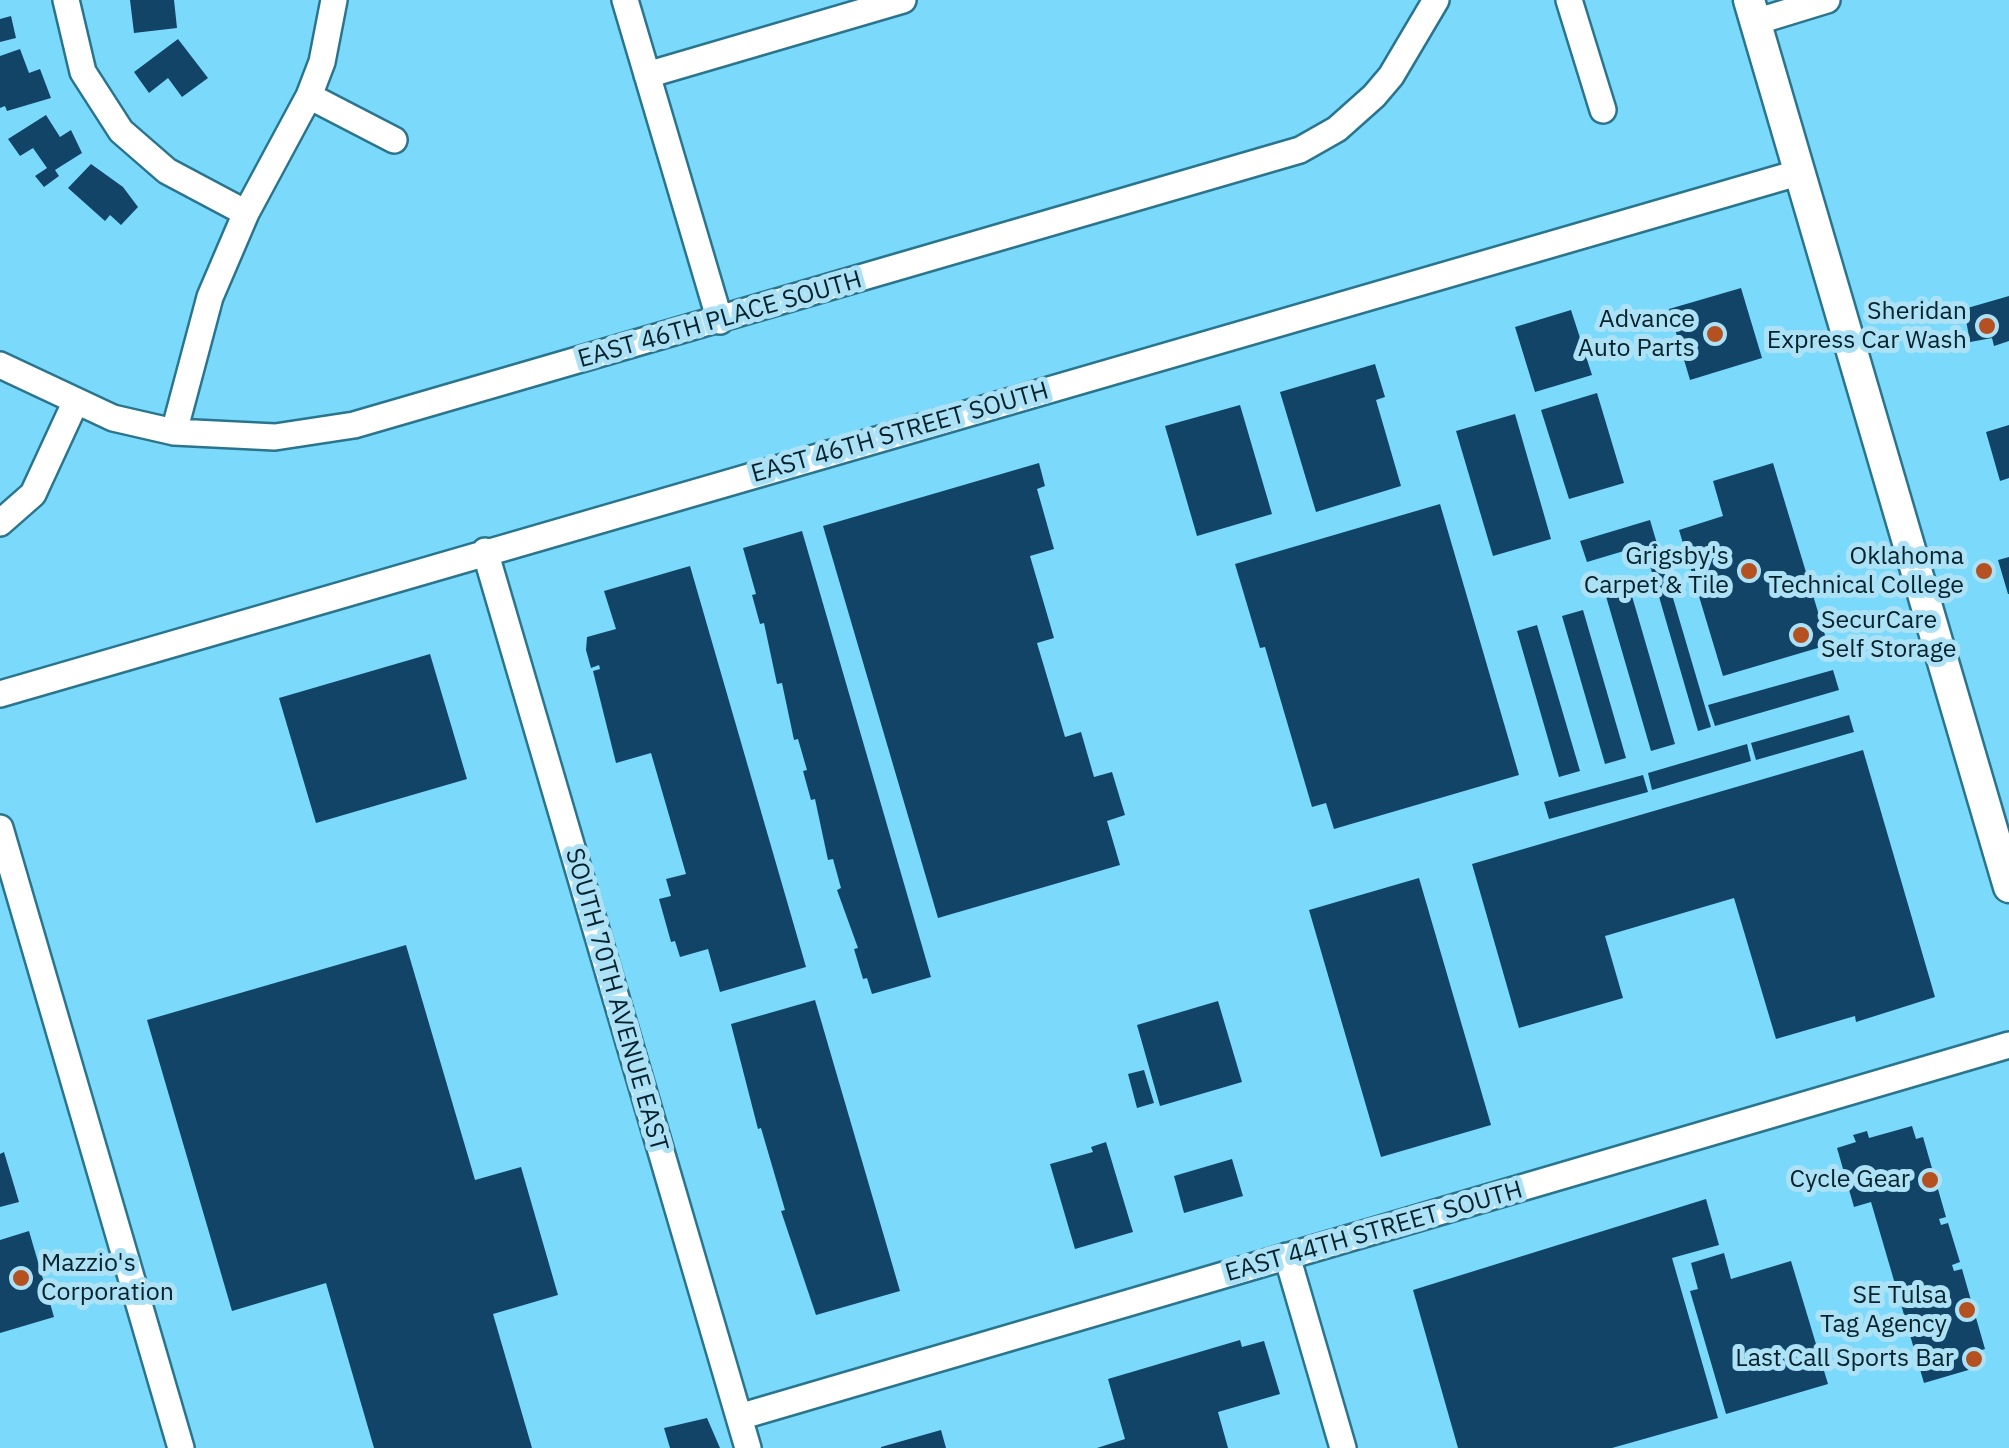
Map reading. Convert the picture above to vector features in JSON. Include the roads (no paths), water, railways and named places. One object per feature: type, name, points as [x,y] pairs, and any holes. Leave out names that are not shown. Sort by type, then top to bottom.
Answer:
[{"type":"main road","points":[[1752,11],[2009,887]]},
{"type":"street","points":[[66,0],[84,72],[100,104],[121,131],[167,172],[246,213]]},
{"type":"street","points":[[174,432],[210,297],[246,213],[309,96],[322,62],[334,0]]},
{"type":"street","points":[[626,0],[720,321]]},
{"type":"street","points":[[648,75],[904,0]]},
{"type":"street","name":"EAST 46TH PLACE SOUTH","points":[[0,365],[74,403],[137,426],[174,432],[276,437],[354,425],[1300,150],[1337,129],[1374,96],[1391,76],[1436,0]]},
{"type":"street","points":[[1569,0],[1603,110]]},
{"type":"street","points":[[1752,11],[1828,0]]},
{"type":"street","points":[[309,96],[394,140]]},
{"type":"street","name":"EAST 46TH STREET SOUTH","points":[[0,694],[1800,172]]},
{"type":"street","points":[[0,523],[33,494],[74,403]]},
{"type":"street","name":"SOUTH 70TH AVENUE EAST","points":[[485,551],[748,1448]]},
{"type":"street","points":[[0,828],[182,1448]]},
{"type":"street","name":"EAST 44TH STREET SOUTH","points":[[739,1417],[2009,1045]]},
{"type":"street","points":[[1287,1256],[1343,1448]]},
{"type":"place","name":"Sheridan Express Car Wash","points":[[1987,326]]},
{"type":"place","name":"Advance Auto Parts","points":[[1715,334]]},
{"type":"place","name":"Grigsby's Carpet & Tile","points":[[1749,571]]},
{"type":"place","name":"Oklahoma Technical College","points":[[1984,571]]},
{"type":"place","name":"SecurCare Self Storage","points":[[1801,635]]},
{"type":"place","name":"Cycle Gear","points":[[1930,1180]]},
{"type":"place","name":"Mazzio's Corporation","points":[[21,1278]]},
{"type":"place","name":"SE Tulsa Tag Agency","points":[[1967,1310]]},
{"type":"place","name":"Last Call Sports Bar","points":[[1974,1359]]}]
